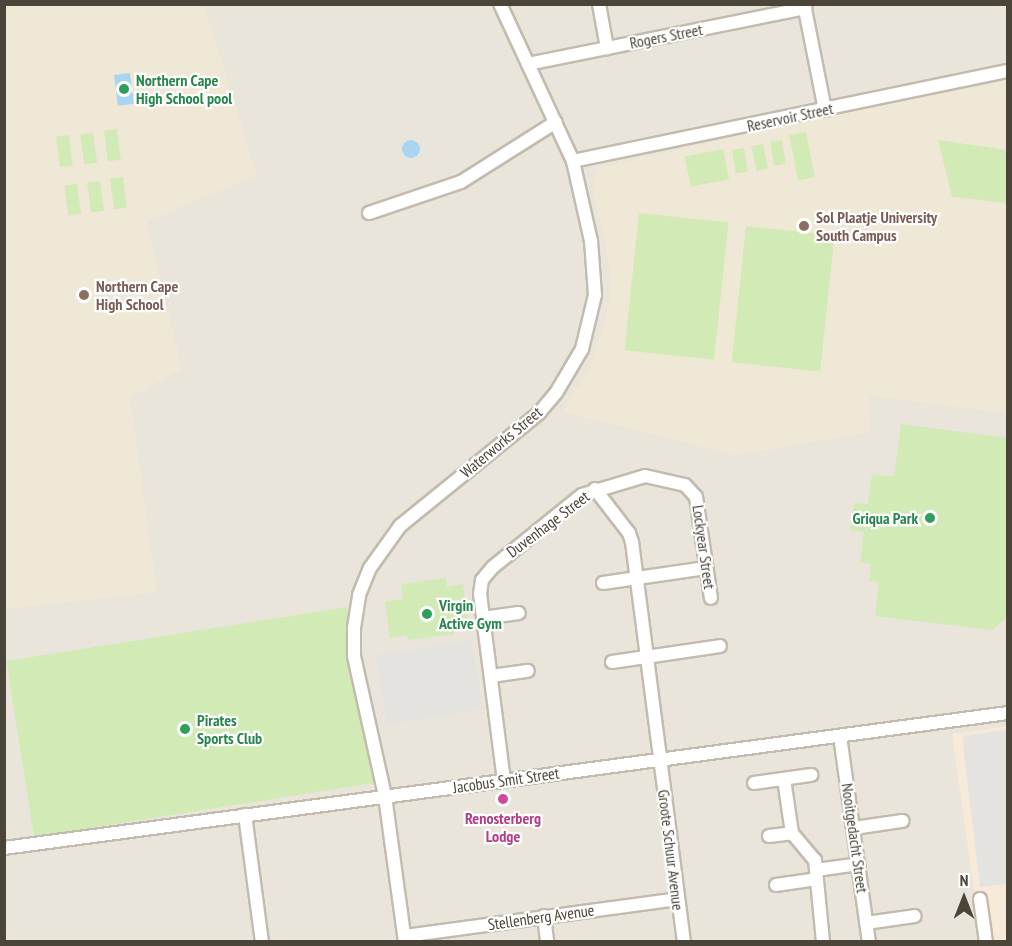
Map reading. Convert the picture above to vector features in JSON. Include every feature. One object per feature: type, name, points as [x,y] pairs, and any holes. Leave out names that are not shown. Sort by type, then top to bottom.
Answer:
[{"type":"street","name":"Waterworks Street","points":[[405,939],[385,796],[354,656],[359,595],[370,568],[400,526],[538,413],[574,367],[593,313],[595,270],[573,161],[501,4]]},
{"type":"street","points":[[599,4],[607,48]]},
{"type":"street","name":"Rogers Street","points":[[528,64],[804,6]]},
{"type":"street","points":[[804,6],[825,110]]},
{"type":"street","name":"Reservoir Street","points":[[573,161],[1008,71]]},
{"type":"street","points":[[369,213],[461,182],[556,122]]},
{"type":"street","name":"Lockyear Street","points":[[596,489],[638,476],[689,487],[696,497],[711,598]]},
{"type":"street","name":"Duvenhage Street","points":[[504,781],[481,587],[493,567],[582,495],[596,489],[629,533],[660,758]]},
{"type":"street","points":[[603,583],[706,568]]},
{"type":"street","points":[[483,618],[519,613]]},
{"type":"street","points":[[612,662],[720,646]]},
{"type":"street","points":[[490,676],[528,671]]},
{"type":"street","name":"Jacobus Smit Street","points":[[4,848],[1008,713]]},
{"type":"street","name":"Nooitgedacht Street","points":[[840,736],[869,942]]},
{"type":"street","name":"Groote Schuur Avenue","points":[[660,758],[684,942]]},
{"type":"street","points":[[754,783],[811,775]]},
{"type":"street","points":[[784,779],[792,833],[813,856],[823,942]]},
{"type":"street","points":[[245,815],[262,942]]},
{"type":"street","points":[[854,828],[902,821]]},
{"type":"street","points":[[769,836],[792,833]]},
{"type":"street","points":[[776,885],[859,864]]},
{"type":"street","name":"Stellenberg Avenue","points":[[405,939],[544,916],[678,899]]},
{"type":"street","points":[[980,899],[986,942]]},
{"type":"street","points":[[544,916],[547,942]]},
{"type":"street","points":[[866,923],[915,916]]},
{"type":"shaded area","name":"Northern Cape High School","points":[[4,5],[204,5],[257,175],[146,221],[182,369],[130,397],[157,592],[5,609]]},
{"type":"shaded area","points":[[5,5],[1007,5],[1007,942],[5,942]]},
{"type":"shaded area","name":"Sol Plaatje University South Campus","points":[[1007,81],[1007,413],[870,396],[869,432],[738,455],[563,412],[590,369],[610,301],[610,268],[592,184],[596,169],[809,120]]},
{"type":"shaded area","points":[[472,640],[483,709],[387,724],[376,655]]},
{"type":"shaded area","points":[[1007,726],[1007,941],[981,941],[952,734]]},
{"type":"shaded area","points":[[1007,730],[1007,884],[980,887],[962,736]]},
{"type":"green space","points":[[117,129],[121,160],[108,161],[104,131]]},
{"type":"green space","points":[[806,132],[815,177],[798,180],[789,135]]},
{"type":"green space","points":[[93,133],[97,163],[84,165],[80,135]]},
{"type":"green space","points":[[69,135],[73,166],[60,167],[56,137]]},
{"type":"green space","points":[[782,140],[786,164],[774,166],[770,142]]},
{"type":"green space","points":[[938,140],[1007,150],[1007,203],[952,197]]},
{"type":"green space","points":[[763,144],[768,168],[756,171],[751,146]]},
{"type":"green space","points":[[744,148],[748,172],[736,174],[732,150]]},
{"type":"green space","points":[[723,149],[729,179],[691,187],[685,156]]},
{"type":"green space","points":[[123,177],[127,208],[114,209],[110,179]]},
{"type":"green space","points":[[100,181],[104,211],[91,213],[87,183]]},
{"type":"green space","points":[[77,184],[81,214],[68,216],[64,186]]},
{"type":"green space","points":[[639,213],[729,222],[714,360],[625,350]]},
{"type":"green space","points":[[746,226],[835,235],[820,372],[732,362]]},
{"type":"green space","name":"Griqua Park","points":[[901,424],[1007,438],[1007,618],[992,630],[875,616],[879,582],[869,581],[871,564],[860,562],[864,532],[850,530],[854,503],[868,504],[872,474],[894,477]]},
{"type":"green space","name":"Virgin Active Gym","points":[[446,578],[447,587],[463,584],[469,626],[454,629],[454,634],[408,640],[407,635],[390,638],[385,601],[403,599],[401,584]]},
{"type":"green space","name":"Pirates Sports Club","points":[[347,607],[375,783],[34,837],[6,661]]},
{"type":"water","name":"Northern Cape High School pool","points":[[130,73],[134,104],[118,106],[114,75]]},
{"type":"water","points":[[411,140],[417,143],[420,149],[417,155],[411,158],[405,155],[402,149],[405,143]]},
{"type":"place","name":"Northern Cape High School pool","points":[[124,89]]},
{"type":"place","name":"Sol Plaatje University South Campus","points":[[804,226]]},
{"type":"place","name":"Northern Cape High School","points":[[84,295]]},
{"type":"place","name":"Griqua Park","points":[[930,518]]},
{"type":"place","name":"Virgin Active Gym","points":[[427,614]]},
{"type":"place","name":"Pirates Sports Club","points":[[185,729]]},
{"type":"place","name":"Renosterberg Lodge","points":[[503,799]]}]
